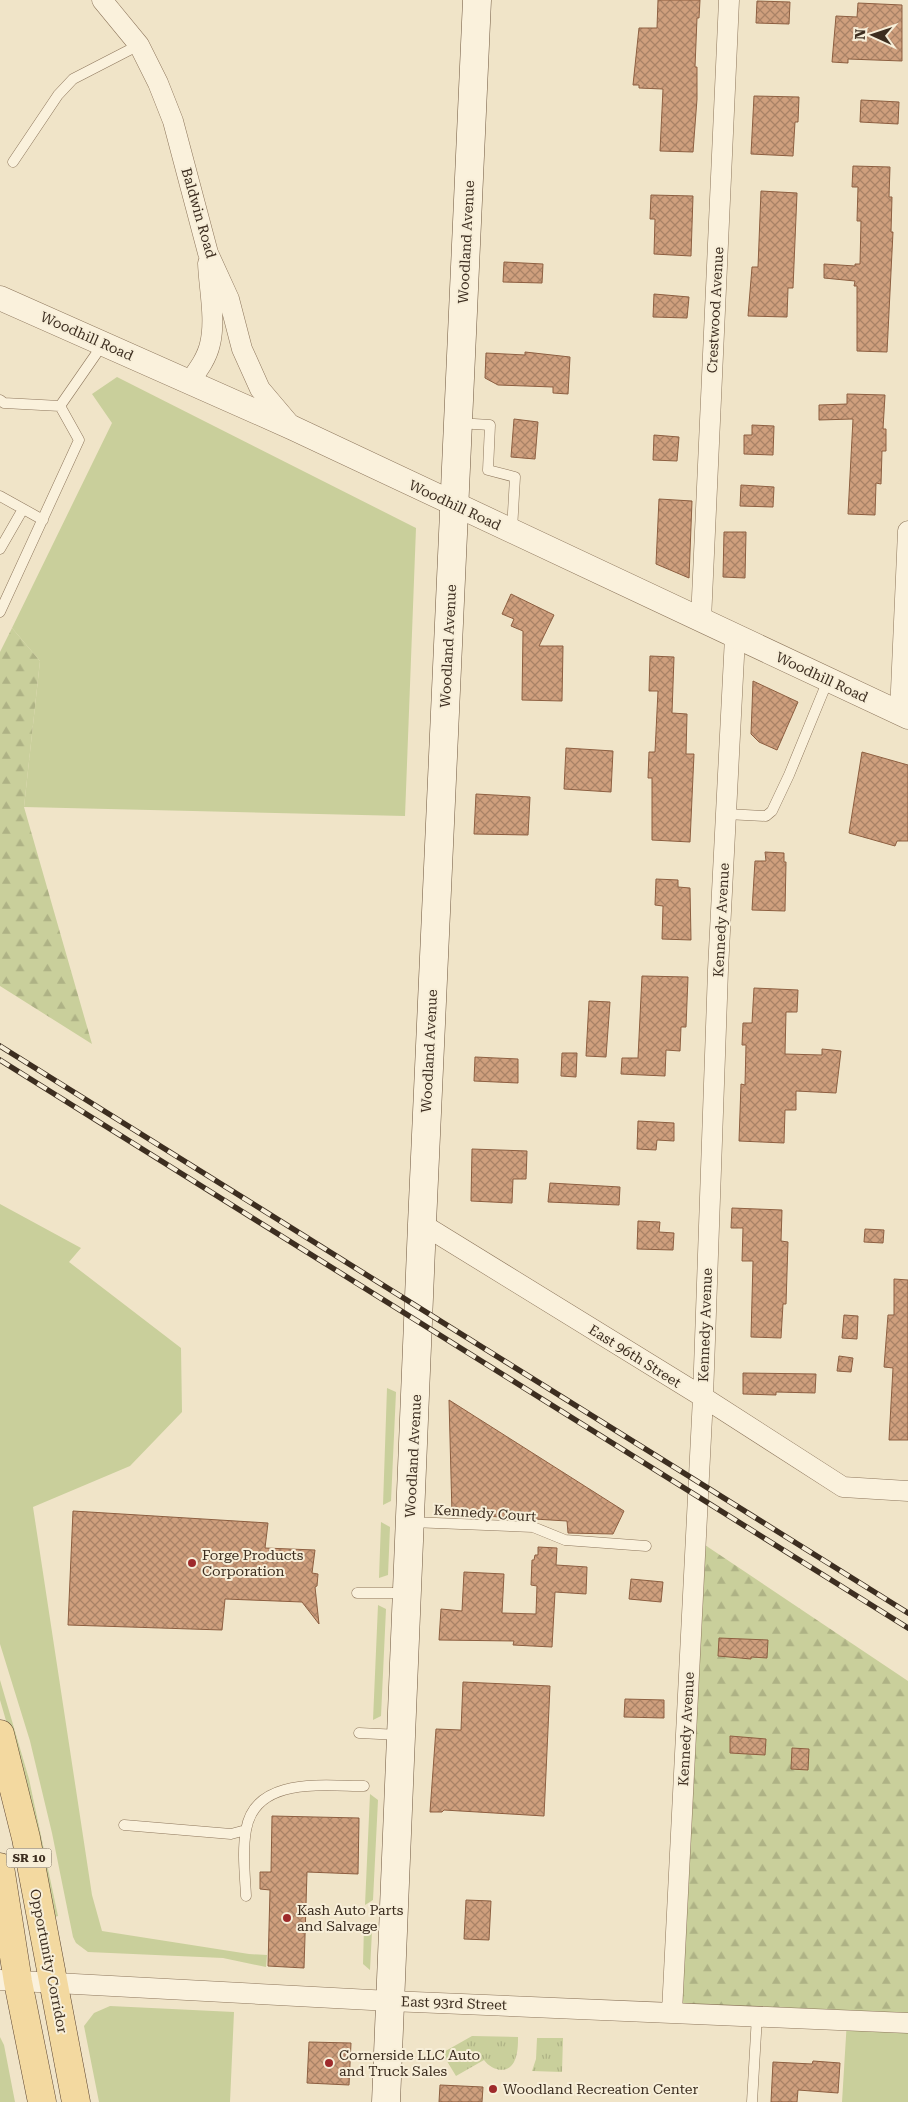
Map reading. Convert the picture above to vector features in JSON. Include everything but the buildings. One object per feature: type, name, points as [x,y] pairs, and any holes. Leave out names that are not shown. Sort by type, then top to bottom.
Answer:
[{"type":"main road","name":"Woodland Avenue","points":[[386,2102],[422,1224],[477,0]]},
{"type":"main road","name":"Opportunity Corridor","points":[[0,1734],[23,1822],[76,2102]]},
{"type":"main road","name":"SR 10","points":[[0,1867],[9,1981],[42,2102]]},
{"type":"street","name":"Baldwin Road","points":[[102,0],[139,45],[173,121],[208,253],[229,299],[242,349],[260,389],[293,428]]},
{"type":"street","name":"Crestwood Avenue","points":[[701,620],[729,0]]},
{"type":"street","points":[[190,381],[204,360],[212,337],[208,253]]},
{"type":"street","name":"Woodhill Road","points":[[0,298],[293,428],[904,715]]},
{"type":"street","points":[[904,715],[908,531]]},
{"type":"street","name":"Kennedy Avenue","points":[[672,2012],[703,1397],[718,970],[735,637]]},
{"type":"street","name":"East 96th Street","points":[[422,1224],[703,1397],[843,1487],[908,1491]]},
{"type":"street","name":"East 93rd Street","points":[[9,1981],[390,2001],[908,2023]]},
{"type":"lane","points":[[13,162],[58,95],[73,80],[139,45]]},
{"type":"lane","points":[[60,406],[104,343]]},
{"type":"lane","points":[[0,400],[4,403],[60,406]]},
{"type":"lane","points":[[0,612],[79,440],[60,406]]},
{"type":"lane","points":[[458,423],[490,425],[488,470],[515,477],[512,531]]},
{"type":"lane","points":[[0,496],[43,520]]},
{"type":"lane","points":[[0,549],[23,509]]},
{"type":"lane","points":[[726,814],[766,816],[772,811],[828,680]]},
{"type":"lane","name":"Kennedy Court","points":[[410,1522],[533,1527],[566,1540],[646,1546]]},
{"type":"lane","points":[[357,1592],[407,1593]]},
{"type":"lane","points":[[359,1733],[401,1736]]},
{"type":"lane","points":[[246,1896],[246,1830],[259,1804],[280,1790],[306,1786],[364,1786]]},
{"type":"lane","points":[[124,1825],[230,1834],[246,1830]]},
{"type":"lane","points":[[752,2102],[757,2016]]},
{"type":"green space","points":[[117,377],[416,528],[405,816],[24,807],[40,661],[12,628],[112,423],[92,394]]},
{"type":"green space","points":[[12,628],[40,661],[24,807],[92,1044],[0,986],[0,652]]},
{"type":"green space","points":[[0,1204],[81,1248],[69,1262],[181,1348],[182,1412],[130,1466],[33,1507],[92,1895],[102,1931],[249,1954],[267,1955],[266,1967],[223,1958],[88,1952],[76,1943],[73,1937],[52,1833],[30,1741],[0,1644]]},
{"type":"green space","points":[[387,1388],[396,1392],[391,1501],[383,1505]]},
{"type":"green space","points":[[381,1522],[390,1527],[388,1575],[379,1578]]},
{"type":"green space","points":[[696,1539],[908,1681],[908,2023],[672,2012]]},
{"type":"green space","points":[[378,1605],[386,1609],[381,1716],[373,1720]]},
{"type":"green space","points":[[0,1680],[29,1779],[58,1916],[51,1918],[21,1772],[0,1700]]},
{"type":"green space","points":[[370,1794],[378,1800],[373,1900],[365,1905]]},
{"type":"green space","points":[[364,1926],[372,1931],[370,1970],[363,1964]]},
{"type":"green space","points":[[110,2006],[234,2012],[230,2102],[99,2102],[84,2026],[94,2013]]},
{"type":"green space","points":[[847,2020],[908,2023],[908,2102],[842,2102]]},
{"type":"green space","points":[[472,2036],[518,2037],[517,2053],[514,2062],[507,2069],[499,2070],[484,2060],[456,2076],[442,2053]]},
{"type":"green space","points":[[0,2037],[4,2045],[15,2102],[0,2102]]},
{"type":"green space","points":[[537,2038],[563,2038],[562,2072],[532,2071],[536,2059]]},
{"type":"railway","points":[[0,1046],[908,1613]]},
{"type":"railway","points":[[0,1060],[908,1628]]},
{"type":"place","name":"Forge Products Corporation","points":[[192,1563]]},
{"type":"place","name":"Kash Auto Parts and Salvage","points":[[287,1918]]},
{"type":"place","name":"Cornerside LLC Auto and Truck Sales","points":[[329,2063]]},
{"type":"place","name":"Woodland Recreation Center","points":[[493,2089]]}]
